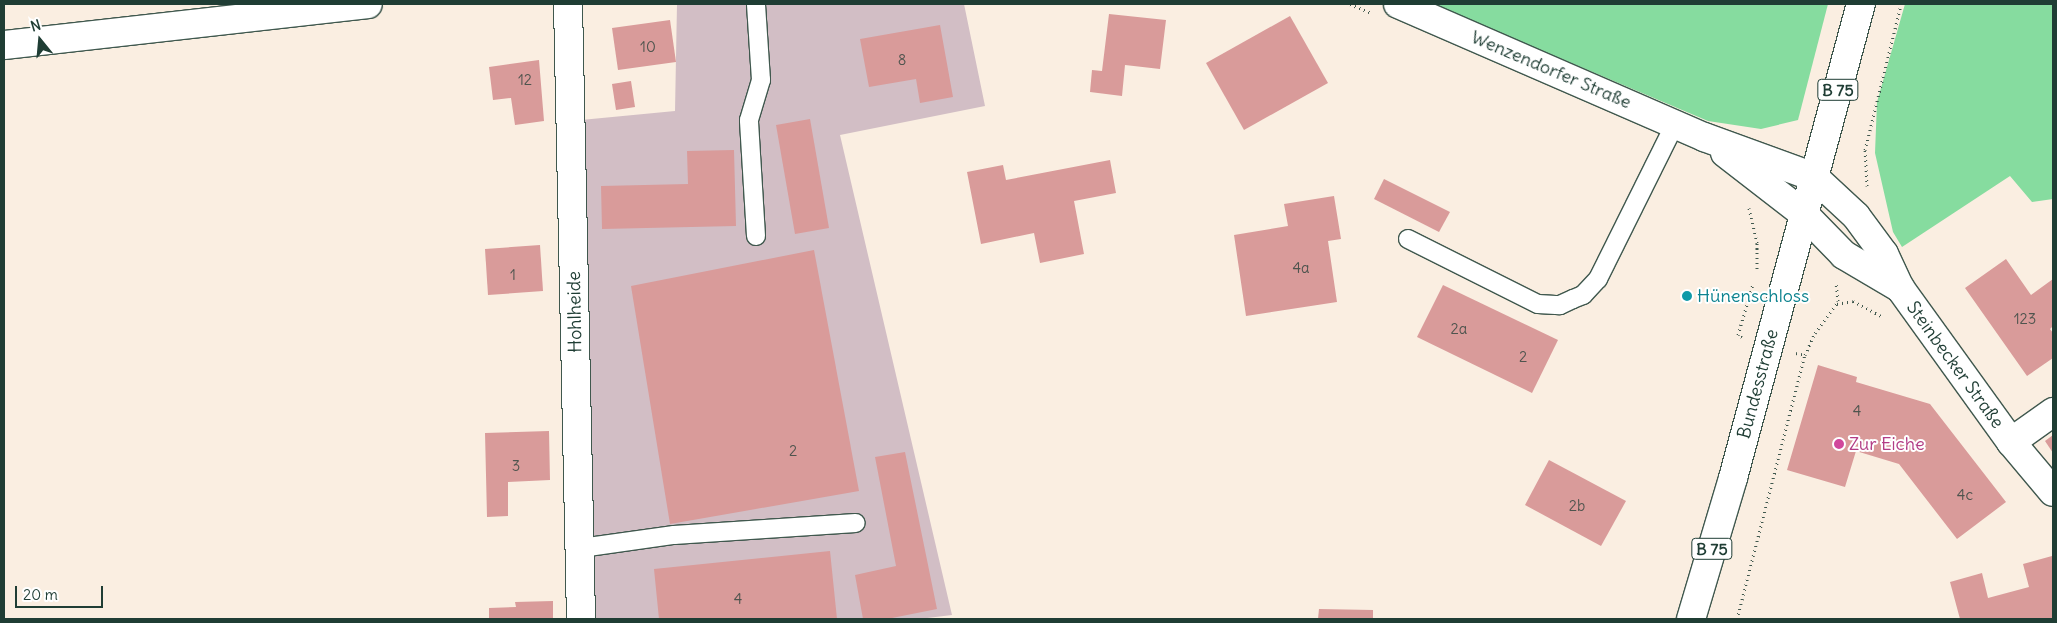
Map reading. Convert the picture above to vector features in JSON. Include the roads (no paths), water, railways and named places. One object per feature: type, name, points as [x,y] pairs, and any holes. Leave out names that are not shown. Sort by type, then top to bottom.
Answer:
[{"type":"street","points":[[4,45],[368,4]]},
{"type":"street","name":"Hohlheide","points":[[568,4],[581,619]]},
{"type":"street","name":"Bundesstraße","points":[[1692,619],[1769,345],[1861,4]]},
{"type":"street","name":"Wenzendorfer Straße","points":[[1386,9],[1704,137],[1814,177]]},
{"type":"street","name":"Wenzendorfer Straße","points":[[1704,137],[1804,214]]},
{"type":"street","name":"Steinbecker Straße","points":[[1814,177],[1856,216],[1884,254],[1900,288],[2011,442],[2053,492]]},
{"type":"street","name":"Steinbecker Straße","points":[[1804,214],[1844,255],[1900,288]]},
{"type":"street","name":"Steinbecker Straße","points":[[2011,442],[2053,412]]},
{"type":"lane","points":[[756,4],[762,80],[749,120],[756,236]]},
{"type":"lane","points":[[1408,239],[1538,304],[1560,304],[1583,295],[1598,278],[1675,124]]},
{"type":"lane","points":[[580,548],[674,535],[856,523]]},
{"type":"place","name":"Hünenschloss","points":[[1687,296]]},
{"type":"place","name":"Zur Eiche","points":[[1839,444]]}]
